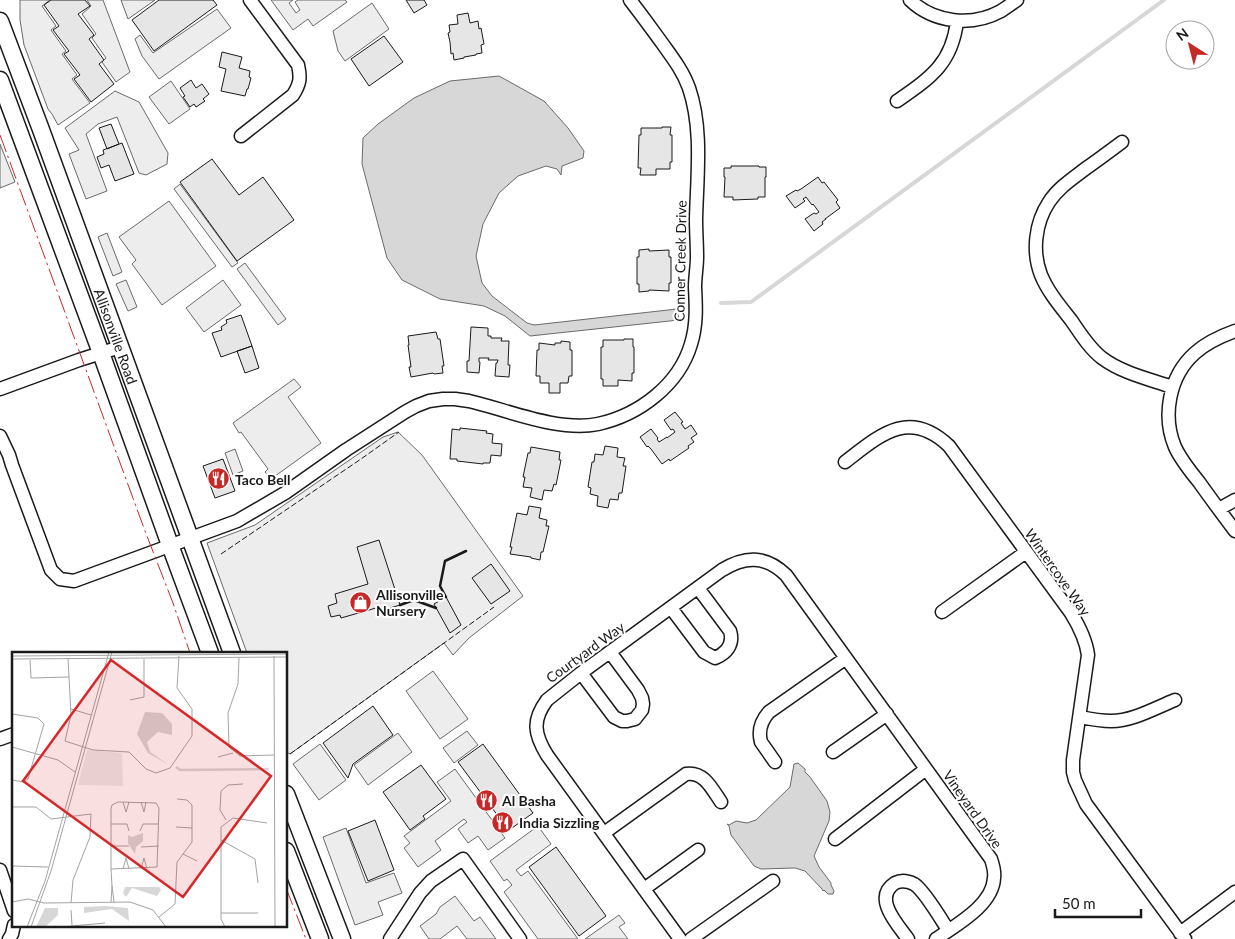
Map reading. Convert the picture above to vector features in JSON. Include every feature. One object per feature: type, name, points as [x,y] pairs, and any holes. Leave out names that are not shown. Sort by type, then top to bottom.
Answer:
[{"type":"main road","name":"Allisonville Road","points":[[0,21],[120,347],[180,541],[210,652]]},
{"type":"main road","name":"Allisonville Road","points":[[0,80],[101,353],[180,541],[232,652]]},
{"type":"main road","points":[[288,799],[342,939]]},
{"type":"main road","points":[[288,856],[320,939]]},
{"type":"street","points":[[241,136],[293,94],[298,87],[300,74],[298,66],[250,0]]},
{"type":"street","name":"Conner Creek Drive","points":[[0,436],[9,455],[51,570],[60,579],[74,581],[237,520],[285,493],[405,412],[430,402],[456,399],[469,401],[552,423],[579,426],[588,426],[621,417],[642,406],[663,389],[674,376],[691,344],[696,312],[698,136],[694,104],[688,85],[677,64],[630,0]]},
{"type":"street","points":[[910,0],[932,14],[957,21],[968,21],[991,16],[1017,0]]},
{"type":"street","points":[[897,101],[924,81],[945,59],[952,46],[957,21]]},
{"type":"street","points":[[1122,142],[1067,183],[1048,203],[1037,231],[1037,260],[1041,276],[1050,291],[1085,339],[1102,357],[1122,368],[1172,387]]},
{"type":"street","points":[[1235,331],[1217,339],[1195,353],[1183,367],[1172,387],[1168,420],[1172,440],[1184,463],[1235,531]]},
{"type":"street","points":[[0,389],[120,347]]},
{"type":"street","name":"Wintercove Way","points":[[845,462],[880,436],[896,428],[913,427],[933,433],[941,438],[949,446],[1071,612],[1086,643],[1088,658],[1073,760],[1073,772],[1086,804],[1183,936]]},
{"type":"street","points":[[1219,510],[1235,500]]},
{"type":"street","points":[[942,612],[1026,552]]},
{"type":"street","name":"Courtyard Way","points":[[680,939],[547,755],[538,740],[538,716],[543,705],[552,694],[698,588],[732,564],[744,560],[756,560]]},
{"type":"street","name":"Vineyard Drive","points":[[756,560],[768,562],[786,575],[991,859],[994,871],[994,884],[986,900],[976,910],[936,939]]},
{"type":"street","points":[[671,608],[704,652],[715,658],[725,652],[731,643],[730,631],[698,588]]},
{"type":"street","points":[[581,673],[614,717],[622,721],[635,719],[642,710],[642,698],[610,652]]},
{"type":"street","points":[[775,762],[760,739],[760,730],[764,718],[769,712],[846,658]]},
{"type":"street","points":[[1080,717],[1111,721],[1121,720],[1176,700]]},
{"type":"street","points":[[834,752],[887,714]]},
{"type":"street","points":[[0,739],[12,735]]},
{"type":"street","points":[[835,839],[926,769]]},
{"type":"street","points":[[604,833],[686,774],[693,773],[701,776],[721,802]]},
{"type":"street","points":[[644,889],[698,850]]},
{"type":"street","points":[[390,939],[426,887],[463,859],[520,939]]},
{"type":"street","points":[[0,870],[12,905]]},
{"type":"street","points":[[691,939],[773,881]]},
{"type":"street","points":[[908,939],[889,914],[886,903],[887,893],[890,888],[899,882],[911,882],[920,889],[948,930]]},
{"type":"street","points":[[1183,936],[1235,892]]},
{"type":"shaded area","points":[[20,0],[50,0],[42,6],[56,26],[51,30],[66,51],[62,54],[77,75],[72,79],[90,103],[58,125],[48,109],[24,45],[20,20]]},
{"type":"shaded area","points":[[87,0],[103,0],[130,72],[116,82],[102,62],[106,58],[92,38],[96,34],[82,14],[91,6]]},
{"type":"shaded area","points":[[121,0],[155,0],[128,19]]},
{"type":"shaded area","points":[[271,0],[293,0],[289,3],[296,13],[300,10],[295,2],[298,0],[345,0],[347,2],[313,26],[308,19],[293,30]]},
{"type":"shaded area","points":[[372,3],[389,29],[345,61],[338,51],[333,31]]},
{"type":"shaded area","points":[[217,9],[231,28],[159,79],[142,56],[135,39],[140,35],[153,53]]},
{"type":"shaded area","points":[[499,76],[544,101],[568,128],[584,151],[583,158],[562,166],[561,175],[557,169],[546,166],[518,176],[499,193],[483,224],[476,256],[482,283],[492,296],[527,323],[534,325],[677,309],[679,320],[530,336],[505,316],[484,306],[440,299],[402,280],[387,258],[362,164],[363,138],[378,124],[414,98],[450,81]]},
{"type":"shaded area","points":[[171,81],[190,109],[169,124],[149,97]]},
{"type":"shaded area","points":[[115,91],[139,102],[168,153],[167,164],[146,175],[139,173],[117,117],[98,124],[86,134],[107,191],[86,199],[69,154],[79,150],[65,128]]},
{"type":"shaded area","points":[[0,144],[15,182],[0,188]]},
{"type":"shaded area","points":[[180,184],[238,263],[232,267],[174,189]]},
{"type":"shaded area","points":[[169,201],[216,266],[162,305],[132,264],[136,260],[119,237]]},
{"type":"shaded area","points":[[107,233],[122,272],[113,276],[98,237]]},
{"type":"shaded area","points":[[245,263],[286,319],[278,325],[237,269]]},
{"type":"shaded area","points":[[126,280],[137,307],[128,311],[116,284]]},
{"type":"shaded area","points":[[223,280],[241,305],[204,332],[186,308]]},
{"type":"shaded area","points":[[294,379],[301,387],[288,397],[321,443],[271,479],[265,472],[268,469],[233,423]]},
{"type":"shaded area","points":[[398,432],[422,455],[523,596],[469,638],[453,655],[444,643],[290,754],[288,753],[288,652],[247,652],[207,543],[255,525],[383,437]]},
{"type":"shaded area","points":[[235,449],[243,471],[233,475],[225,453]]},
{"type":"shaded area","points":[[433,671],[468,719],[440,739],[406,691]]},
{"type":"shaded area","points":[[467,731],[478,745],[454,763],[443,748]]},
{"type":"shaded area","points":[[398,733],[412,752],[368,785],[354,765]]},
{"type":"shaded area","points":[[320,744],[346,780],[319,800],[293,764]]},
{"type":"shaded area","points":[[798,763],[805,769],[805,772],[827,801],[830,812],[829,821],[814,856],[819,867],[831,883],[834,891],[833,894],[823,891],[805,871],[795,868],[761,869],[754,866],[731,835],[727,824],[729,825],[736,821],[747,823],[756,820],[790,787],[794,764]]},
{"type":"shaded area","points":[[455,769],[505,838],[488,850],[478,836],[468,843],[458,829],[467,822],[464,819],[435,841],[441,850],[418,867],[404,848],[410,843],[404,836],[451,801],[437,782]]},
{"type":"shaded area","points":[[538,826],[551,844],[516,870],[521,876],[528,871],[578,939],[538,939],[504,892],[512,885],[507,879],[504,881],[490,861]]},
{"type":"shaded area","points":[[346,828],[366,883],[394,873],[402,893],[378,902],[383,915],[355,925],[323,837]]},
{"type":"shaded area","points":[[455,896],[474,921],[480,917],[496,939],[467,939],[457,926],[440,939],[429,939],[420,926]]},
{"type":"shaded area","points":[[619,915],[625,923],[619,927],[628,939],[585,939]]},
{"type":"building","points":[[51,0],[85,0],[90,6],[78,14],[94,35],[89,39],[104,60],[99,64],[114,84],[91,102],[74,79],[80,75],[64,54],[69,51],[53,30],[59,26],[44,5]]},
{"type":"building","points":[[159,0],[213,0],[217,5],[154,51],[132,20]]},
{"type":"building","points":[[406,0],[424,0],[427,5],[414,13]]},
{"type":"building","points":[[468,13],[470,23],[478,21],[479,29],[481,28],[484,44],[481,45],[482,53],[454,60],[453,53],[451,54],[448,33],[450,32],[449,25],[458,24],[457,15]]},
{"type":"building","points":[[384,36],[403,62],[369,86],[351,59]]},
{"type":"building","points":[[222,52],[242,57],[239,68],[250,71],[249,77],[251,78],[245,96],[221,91],[226,69],[219,67]]},
{"type":"building","points":[[191,80],[196,88],[202,84],[209,94],[203,99],[205,101],[196,107],[194,104],[190,107],[183,97],[185,96],[180,88]]},
{"type":"building","points":[[111,124],[119,144],[107,149],[99,128]]},
{"type":"building","points":[[671,127],[672,162],[670,162],[670,169],[656,169],[656,175],[640,175],[641,168],[638,168],[641,128]]},
{"type":"building","points":[[122,143],[134,174],[115,181],[109,165],[101,168],[97,157],[104,154],[103,150]]},
{"type":"building","points":[[212,159],[239,195],[263,177],[294,220],[237,261],[180,182]]},
{"type":"building","points":[[731,166],[766,167],[765,197],[733,200],[733,197],[724,197],[724,168],[731,168]]},
{"type":"building","points":[[818,177],[838,200],[836,202],[840,208],[825,219],[822,222],[823,224],[814,231],[805,219],[819,212],[813,204],[806,197],[803,199],[805,201],[795,208],[786,196],[801,189]]},
{"type":"building","points":[[649,249],[649,251],[669,250],[669,257],[671,257],[671,283],[669,283],[669,291],[649,290],[639,292],[639,284],[637,284],[637,257],[639,257],[639,250]]},
{"type":"building","points":[[241,315],[252,346],[221,357],[212,333],[222,330],[221,327],[227,323],[226,320]]},
{"type":"building","points":[[471,327],[488,328],[488,336],[491,336],[491,338],[502,338],[501,341],[509,341],[509,377],[495,376],[498,360],[488,360],[489,358],[479,358],[479,373],[467,372]]},
{"type":"building","points":[[436,332],[438,339],[440,339],[444,366],[442,366],[443,373],[411,377],[408,336]]},
{"type":"building","points":[[633,339],[634,373],[632,373],[632,381],[618,380],[618,386],[603,386],[603,379],[601,379],[601,347],[603,347],[603,340]]},
{"type":"building","points":[[561,341],[570,342],[570,350],[572,350],[572,376],[569,376],[568,383],[560,383],[560,393],[549,393],[549,383],[540,383],[540,376],[536,376],[537,350],[539,350],[539,343],[555,345],[555,343],[561,343]]},
{"type":"building","points":[[252,346],[259,368],[245,373],[237,351]]},
{"type":"building","points":[[675,412],[683,422],[681,423],[685,429],[691,425],[697,434],[691,438],[694,442],[688,446],[689,448],[662,464],[640,437],[651,429],[659,442],[667,438],[675,432],[673,429],[671,430],[664,420]]},
{"type":"building","points":[[460,428],[487,431],[486,433],[493,434],[492,443],[502,444],[501,456],[491,455],[490,463],[483,464],[450,459],[452,429],[460,430]]},
{"type":"building","points":[[605,446],[618,448],[617,457],[625,458],[623,466],[626,466],[622,493],[619,493],[618,500],[610,499],[608,508],[597,506],[598,496],[590,494],[591,488],[588,487],[595,454],[603,455]]},
{"type":"building","points":[[531,447],[560,452],[559,460],[561,460],[556,485],[554,484],[552,491],[544,490],[542,500],[530,497],[532,488],[523,487],[525,477],[523,477]]},
{"type":"building","name":"Taco Bell","points":[[223,459],[235,491],[215,498],[203,466]]},
{"type":"building","points":[[529,506],[541,508],[539,518],[547,520],[546,526],[549,526],[540,560],[510,554],[517,513],[527,515]]},
{"type":"building","points":[[379,540],[400,605],[377,612],[376,608],[341,618],[340,615],[331,617],[328,606],[337,603],[335,594],[368,584],[357,547]]},
{"type":"building","points":[[491,564],[510,591],[491,604],[472,578]]},
{"type":"building","points":[[446,597],[461,625],[450,633],[434,604]]},
{"type":"building","points":[[373,706],[393,735],[353,764],[348,778],[323,743]]},
{"type":"building","points":[[483,744],[533,813],[505,833],[494,819],[498,816],[458,762]]},
{"type":"building","points":[[421,765],[446,799],[423,816],[425,819],[410,830],[383,792]]},
{"type":"building","points":[[375,820],[394,870],[368,881],[348,831]]},
{"type":"building","points":[[556,847],[606,916],[579,936],[529,867]]},
{"type":"waterway","points":[[721,303],[751,302],[1164,0]]},
{"type":"fence","points":[[221,554],[399,432]]},
{"type":"fence","points":[[290,754],[494,607]]},
{"type":"wall","points":[[446,597],[440,586],[445,561],[466,551]]},
{"type":"wall","points":[[400,605],[414,600],[436,608]]},
{"type":"power","points":[[0,135],[190,652]]},
{"type":"power","points":[[288,893],[306,939]]},
{"type":"place","name":"Taco Bell","points":[[219,479]]},
{"type":"place","name":"Allisonville Nursery","points":[[360,602]]},
{"type":"place","name":"Al Basha","points":[[486,800]]},
{"type":"place","name":"India Sizzling","points":[[503,822]]}]
